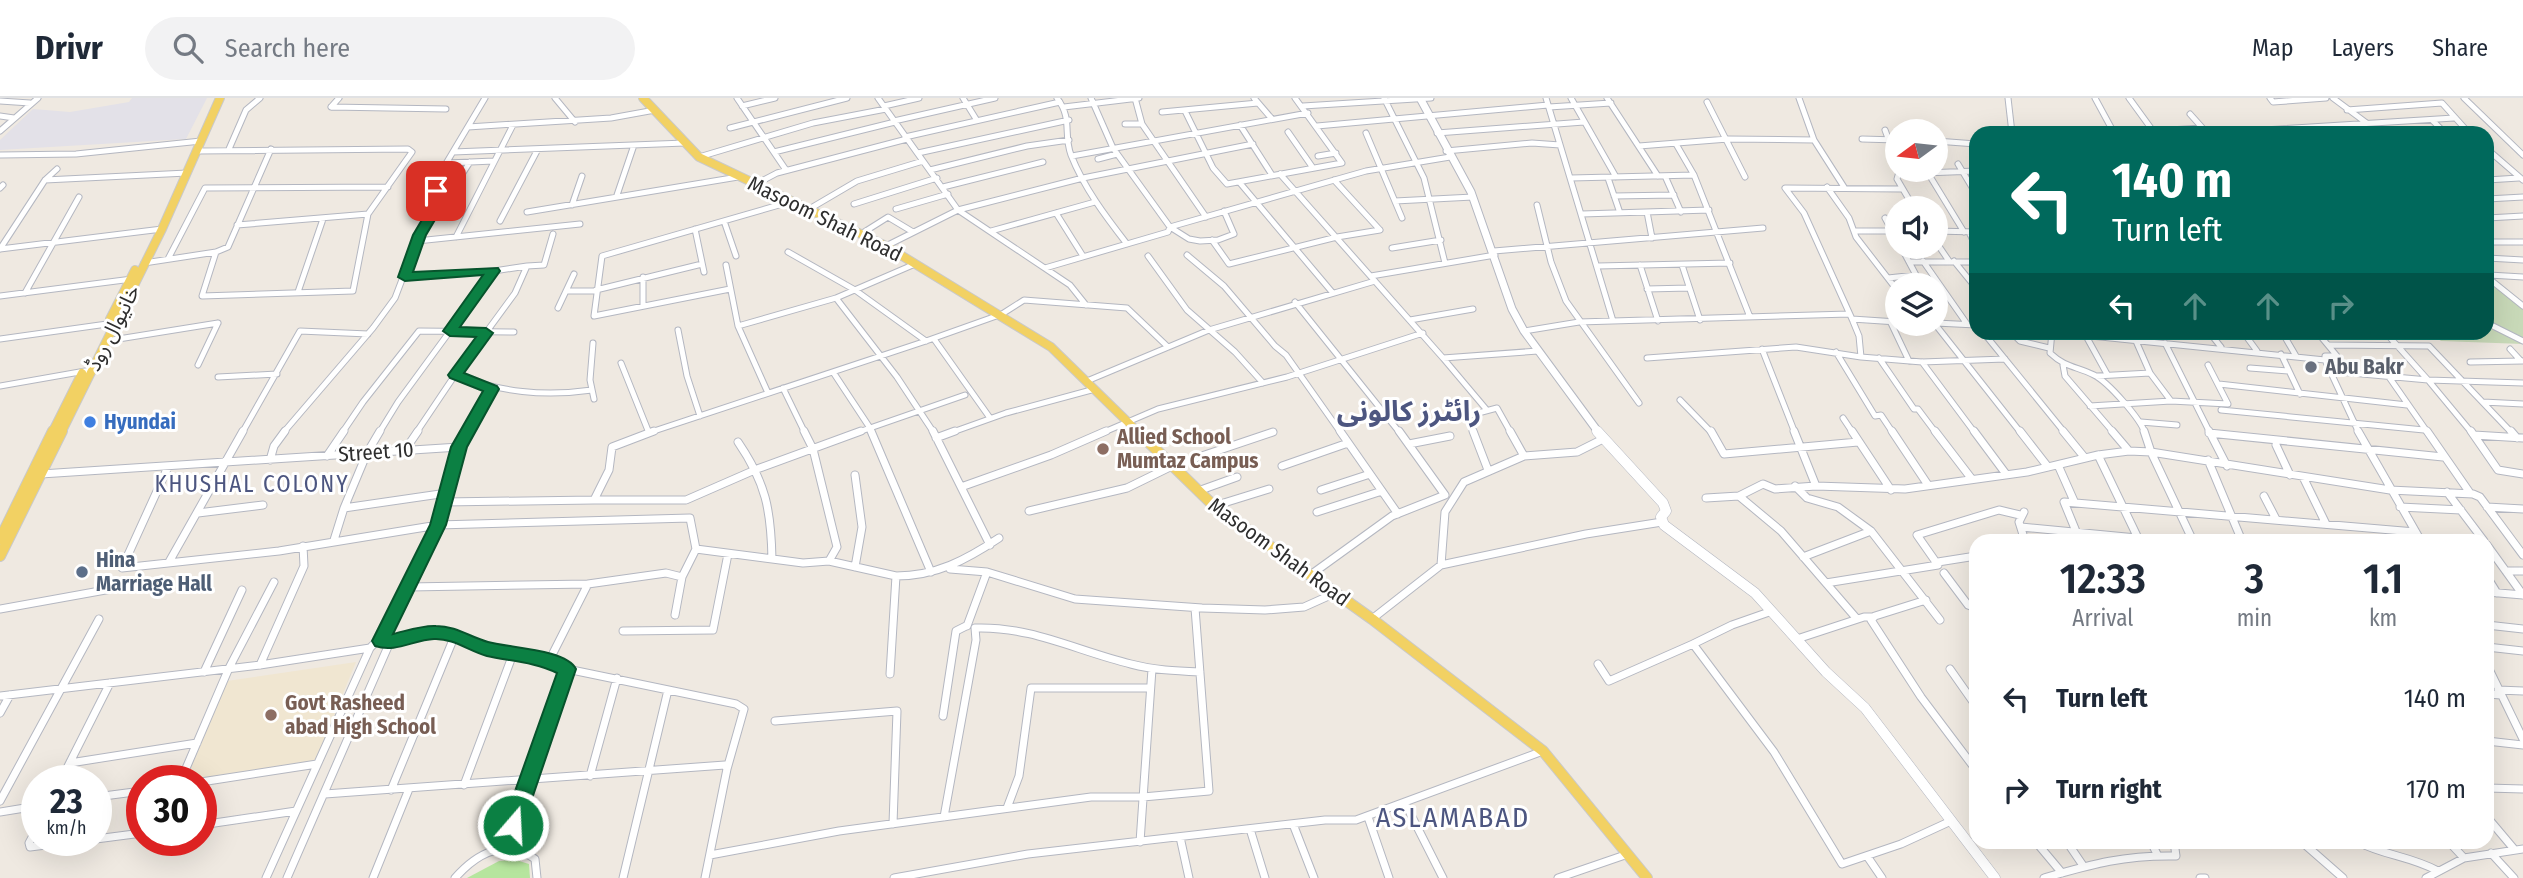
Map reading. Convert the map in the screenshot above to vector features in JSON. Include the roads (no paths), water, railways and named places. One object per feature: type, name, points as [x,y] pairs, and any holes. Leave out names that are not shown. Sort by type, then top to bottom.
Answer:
[{"type":"main road","name":"خانیوال روڈ","points":[[197,145],[214,98]]},
{"type":"main road","name":"خانیوال روڈ","points":[[0,556],[41,474],[107,324],[144,263],[220,98]]},
{"type":"main road","name":"Masoom Shah Road","points":[[643,98],[699,157],[886,246],[1002,314],[1051,347],[1214,506],[1333,594],[1372,619],[1543,751],[1647,878]]},
{"type":"main road","name":"خانیوال روڈ","points":[[0,539],[87,371],[106,341],[159,230]]},
{"type":"street","points":[[0,130],[38,98]]},
{"type":"street","points":[[229,149],[246,110],[260,98]]},
{"type":"street","points":[[339,98],[331,107],[446,109]]},
{"type":"street","points":[[270,460],[282,433],[386,313],[405,277],[417,241],[433,213],[435,182],[485,98]]},
{"type":"street","points":[[555,98],[575,122]]},
{"type":"street","points":[[737,98],[786,170]]},
{"type":"street","points":[[742,106],[775,98]]},
{"type":"street","points":[[730,128],[847,98]]},
{"type":"street","points":[[878,98],[958,210],[1070,285],[1086,305]]},
{"type":"street","points":[[699,157],[763,136],[862,112],[867,115],[919,98]]},
{"type":"street","points":[[963,98],[976,120]]},
{"type":"street","points":[[774,152],[995,98]]},
{"type":"street","points":[[1065,107],[1093,100],[1137,98],[1142,124],[1206,217]]},
{"type":"street","points":[[1221,98],[1228,106]]},
{"type":"street","points":[[1185,111],[1213,168],[1227,184],[1342,163],[1295,98]]},
{"type":"street","points":[[1323,98],[1326,104]]},
{"type":"street","points":[[1303,106],[1352,100],[1431,98]]},
{"type":"street","points":[[1546,98],[1613,321]]},
{"type":"street","points":[[1571,98],[1616,177]]},
{"type":"street","points":[[1799,98],[1814,140],[1844,187]]},
{"type":"street","points":[[2008,98],[2011,126]]},
{"type":"street","points":[[2095,98],[2110,126]]},
{"type":"street","points":[[2129,98],[2150,126]]},
{"type":"street","points":[[2270,98],[2273,102],[2326,98]]},
{"type":"street","points":[[2333,98],[2371,126]]},
{"type":"street","points":[[2424,98],[2431,103]]},
{"type":"street","points":[[2464,98],[2493,126]]},
{"type":"street","points":[[1420,99],[1473,197],[1512,309],[1524,331],[1603,439],[1666,507],[1662,522]]},
{"type":"street","points":[[756,184],[786,170],[1058,100],[1065,107],[1069,120],[1072,156],[1095,202],[1126,244]]},
{"type":"street","points":[[1093,100],[1113,148],[1170,227],[1176,228],[1190,239],[1212,240],[1234,234],[1224,211]]},
{"type":"street","points":[[1162,112],[1228,106],[1256,100],[1272,119]]},
{"type":"street","points":[[1385,100],[1424,178],[1445,263]]},
{"type":"street","points":[[0,101],[30,103]]},
{"type":"street","points":[[1317,126],[1609,101],[1658,176]]},
{"type":"street","points":[[1707,102],[1745,177]]},
{"type":"street","points":[[2347,110],[2442,103],[2462,126]]},
{"type":"street","points":[[468,127],[575,122],[636,115],[655,110]]},
{"type":"street","points":[[1072,156],[1308,113]]},
{"type":"street","points":[[2190,114],[2200,126]]},
{"type":"street","points":[[0,116],[14,118]]},
{"type":"street","points":[[2326,126],[2454,118]]},
{"type":"street","points":[[2431,119],[2438,126]]},
{"type":"street","points":[[918,153],[1069,120]]},
{"type":"street","points":[[1437,133],[1584,122]]},
{"type":"street","points":[[1125,124],[1142,124]]},
{"type":"street","points":[[456,237],[513,125]]},
{"type":"street","points":[[1240,125],[1272,175]]},
{"type":"street","points":[[2494,127],[2523,155]]},
{"type":"street","points":[[1288,132],[1313,169]]},
{"type":"street","points":[[1366,133],[1402,218]]},
{"type":"street","points":[[930,170],[1027,146],[1069,139]]},
{"type":"street","points":[[1639,146],[1728,139],[1814,140]]},
{"type":"street","points":[[1861,139],[1885,140]]},
{"type":"street","points":[[1948,142],[1969,143]]},
{"type":"street","points":[[453,152],[685,143]]},
{"type":"street","points":[[1045,268],[1168,232],[1170,227],[1334,180],[1448,154],[1532,143],[1560,145]]},
{"type":"street","points":[[1676,144],[1694,175],[1750,317]]},
{"type":"street","points":[[0,155],[76,154],[197,145],[229,149],[411,150],[368,214],[353,291],[202,296],[216,251]]},
{"type":"street","points":[[617,195],[634,145]]},
{"type":"street","points":[[886,246],[958,210],[1083,177],[1253,145]]},
{"type":"street","points":[[144,263],[228,247],[271,149]]},
{"type":"street","points":[[500,221],[538,149]]},
{"type":"street","points":[[1318,156],[1336,153]]},
{"type":"street","points":[[1098,159],[1117,154]]},
{"type":"street","points":[[2494,155],[2521,179]]},
{"type":"street","points":[[447,163],[494,161]]},
{"type":"street","points":[[811,208],[857,181],[923,161]]},
{"type":"street","points":[[455,185],[470,162]]},
{"type":"street","points":[[943,187],[1043,162]]},
{"type":"street","points":[[1958,164],[1969,182]]},
{"type":"street","points":[[0,249],[46,180],[57,169]]},
{"type":"street","points":[[1948,171],[1969,171]]},
{"type":"street","points":[[46,180],[184,173]]},
{"type":"street","points":[[1280,174],[1423,333],[1486,409]]},
{"type":"street","points":[[1572,178],[1694,175]]},
{"type":"street","points":[[572,205],[582,176]]},
{"type":"street","points":[[1665,176],[1681,212]]},
{"type":"street","points":[[527,212],[738,177]]},
{"type":"street","points":[[854,204],[937,178]]},
{"type":"street","points":[[1608,178],[1620,213]]},
{"type":"street","points":[[2494,180],[2521,179]]},
{"type":"street","points":[[1212,240],[1229,264],[1337,237],[1380,230],[1334,180]]},
{"type":"street","points":[[1899,182],[1907,196]]},
{"type":"street","points":[[1936,182],[1969,231]]},
{"type":"street","points":[[1240,183],[1332,292]]},
{"type":"street","points":[[168,259],[202,190],[210,187],[388,187]]},
{"type":"street","points":[[1827,187],[1849,218],[1853,231],[1877,268],[1885,275]]},
{"type":"street","points":[[1861,357],[1858,336],[1851,317],[1804,213],[1785,188],[1902,188]]},
{"type":"street","points":[[897,209],[948,194]]},
{"type":"street","points":[[1614,196],[1674,195]]},
{"type":"street","points":[[25,293],[79,197]]},
{"type":"street","points":[[1395,201],[1473,197]]},
{"type":"street","points":[[2494,199],[2523,197]]},
{"type":"street","points":[[730,289],[594,316],[602,256],[793,201]]},
{"type":"street","points":[[991,230],[1095,202]]},
{"type":"street","points":[[1537,205],[1559,287],[1579,321],[1639,403]]},
{"type":"street","points":[[1582,214],[1709,211]]},
{"type":"street","points":[[1647,212],[1652,238]]},
{"type":"street","points":[[1056,213],[1083,256]]},
{"type":"street","points":[[237,225],[368,214]]},
{"type":"street","points":[[862,234],[888,217],[913,232]]},
{"type":"street","points":[[2494,218],[2522,217]]},
{"type":"street","points":[[298,292],[323,219]]},
{"type":"street","points":[[724,221],[736,256]]},
{"type":"street","points":[[417,241],[580,224]]},
{"type":"street","points":[[1087,381],[1209,330],[1373,278],[1494,253],[1763,228]]},
{"type":"street","points":[[695,229],[704,272]]},
{"type":"street","points":[[0,249],[159,230]]},
{"type":"street","points":[[1853,231],[1885,231]]},
{"type":"street","points":[[1948,231],[1969,232]]},
{"type":"street","points":[[405,277],[544,265],[553,234]]},
{"type":"street","points":[[1392,248],[1441,240]]},
{"type":"street","points":[[2494,242],[2521,244]]},
{"type":"street","points":[[788,252],[855,289],[926,341]]},
{"type":"street","points":[[1187,255],[1224,286],[1286,355],[1398,514]]},
{"type":"street","points":[[1149,256],[1187,310],[1235,352],[1263,383]]},
{"type":"street","points":[[1948,256],[1969,280]]},
{"type":"street","points":[[2494,258],[2523,260]]},
{"type":"street","points":[[1907,259],[1915,273]]},
{"type":"street","points":[[1923,261],[1967,324]]},
{"type":"street","points":[[1909,262],[1969,262]]},
{"type":"street","points":[[1598,266],[1730,263]]},
{"type":"street","points":[[566,291],[596,291],[702,264]]},
{"type":"street","points":[[738,326],[835,298],[915,264]]},
{"type":"street","points":[[726,265],[738,326],[768,393]]},
{"type":"street","points":[[1640,265],[1658,321]]},
{"type":"street","points":[[1682,265],[1700,320]]},
{"type":"street","points":[[405,450],[514,293],[527,266]]},
{"type":"street","points":[[334,540],[367,453],[398,402],[494,271]]},
{"type":"street","points":[[558,308],[574,274]]},
{"type":"street","points":[[2494,276],[2523,278]]},
{"type":"street","points":[[643,277],[643,306]]},
{"type":"street","points":[[0,296],[134,279]]},
{"type":"street","points":[[2494,282],[2523,306]]},
{"type":"street","points":[[1647,289],[1689,288]]},
{"type":"street","points":[[2511,295],[2523,296]]},
{"type":"street","points":[[835,298],[884,355],[920,411],[990,545]]},
{"type":"street","points":[[594,500],[609,470],[612,446],[934,339],[1002,314],[1024,300],[1130,310],[1168,347]]},
{"type":"street","points":[[1295,302],[1343,359],[1445,495],[1398,514],[1309,576]]},
{"type":"street","points":[[1410,320],[1473,309]]},
{"type":"street","points":[[1524,331],[1579,321],[1750,317],[1851,317],[1885,320]]},
{"type":"street","points":[[106,341],[218,323],[198,365]]},
{"type":"street","points":[[1948,323],[1967,324]]},
{"type":"street","points":[[0,339],[107,324]]},
{"type":"street","points":[[2494,326],[2523,341]]},
{"type":"street","points":[[678,330],[687,376],[700,416]]},
{"type":"street","points":[[169,562],[300,331],[368,334]]},
{"type":"street","points":[[327,456],[363,402],[419,331],[514,332]]},
{"type":"street","points":[[961,487],[1051,455],[1129,421],[1184,401],[1263,383],[1423,333]]},
{"type":"street","points":[[1900,336],[1909,361]]},
{"type":"street","points":[[1944,336],[2049,467]]},
{"type":"street","points":[[934,339],[965,379],[990,418]]},
{"type":"street","points":[[1990,340],[2085,458]]},
{"type":"street","points":[[2017,340],[2049,348]]},
{"type":"street","points":[[2050,340],[2050,353],[2063,365],[2096,376],[2141,422],[2151,452],[2190,534]]},
{"type":"street","points":[[2088,340],[2107,374]]},
{"type":"street","points":[[2135,340],[2325,360]]},
{"type":"street","points":[[2135,340],[2150,373],[2171,401]]},
{"type":"street","points":[[2215,340],[2221,347]]},
{"type":"street","points":[[2249,340],[2257,351]]},
{"type":"street","points":[[2287,340],[2296,356]]},
{"type":"street","points":[[2324,340],[2336,357],[2325,356],[2329,371],[2367,450],[2415,532]]},
{"type":"street","points":[[2392,340],[2474,435],[2498,470],[2523,474]]},
{"type":"street","points":[[593,343],[590,380],[594,399]]},
{"type":"street","points":[[2165,343],[2227,466]]},
{"type":"street","points":[[2329,345],[2429,346],[2520,438]]},
{"type":"street","points":[[1647,358],[1796,346],[1861,357],[1922,362],[2005,359]]},
{"type":"street","points":[[1762,349],[1816,485]]},
{"type":"street","points":[[2510,349],[2521,362]]},
{"type":"street","points":[[1443,358],[1538,351]]},
{"type":"street","points":[[1836,352],[1875,416],[1881,415],[1928,485]]},
{"type":"street","points":[[2281,354],[2300,394]]},
{"type":"street","points":[[1879,358],[1914,409],[1918,409],[1971,478]]},
{"type":"street","points":[[1922,362],[2006,474]]},
{"type":"street","points":[[2470,362],[2521,362]]},
{"type":"street","points":[[621,363],[649,433]]},
{"type":"street","points":[[2063,365],[2065,376],[2129,451]]},
{"type":"street","points":[[2090,406],[2171,401],[2228,404],[2208,365]]},
{"type":"street","points":[[2250,368],[2289,372]]},
{"type":"street","points":[[0,386],[87,371]]},
{"type":"street","points":[[2329,371],[2428,380],[2523,383]]},
{"type":"street","points":[[833,372],[870,429],[931,572]]},
{"type":"street","points":[[2096,376],[2150,373]]},
{"type":"street","points":[[218,377],[277,374]]},
{"type":"street","points":[[456,375],[491,389],[537,395],[592,390]]},
{"type":"street","points":[[2389,377],[2470,493]]},
{"type":"street","points":[[2219,384],[2407,405]]},
{"type":"street","points":[[783,388],[813,449],[837,547],[830,561]]},
{"type":"street","points":[[287,878],[325,794],[385,641],[438,525],[459,447],[491,389]]},
{"type":"street","points":[[936,438],[990,418],[1095,389]]},
{"type":"street","points":[[444,502],[686,500],[757,469],[965,395]]},
{"type":"street","points":[[1679,400],[1708,427],[1724,454],[1858,442]]},
{"type":"street","points":[[2483,402],[2523,404]]},
{"type":"street","points":[[1488,470],[1465,416],[1497,408],[1524,456]]},
{"type":"street","points":[[2221,410],[2424,430]]},
{"type":"street","points":[[1843,418],[1891,490]]},
{"type":"street","points":[[2141,422],[2177,425]]},
{"type":"street","points":[[1029,511],[1127,488],[1172,466],[1273,432]]},
{"type":"street","points":[[2209,433],[2443,457]]},
{"type":"street","points":[[2474,435],[2520,438]]},
{"type":"street","points":[[1409,444],[1450,436]]},
{"type":"street","points":[[1441,565],[1447,506],[1464,482],[1524,456],[1577,452],[1603,439]]},
{"type":"street","points":[[738,442],[757,469],[771,507],[772,559]]},
{"type":"street","points":[[1282,466],[1348,443]]},
{"type":"street","points":[[2276,445],[2290,475]]},
{"type":"street","name":"Street 10","points":[[41,474],[459,447]]},
{"type":"street","points":[[1706,498],[1739,496],[1761,485],[1774,489],[1816,485],[1891,490],[2049,467],[2098,455],[2129,451],[2151,452],[2390,490],[2470,493],[2480,497],[2523,555]]},
{"type":"street","points":[[2098,455],[2136,534]]},
{"type":"street","points":[[2208,460],[2238,534]]},
{"type":"street","points":[[2058,465],[2074,502]]},
{"type":"street","points":[[169,467],[122,568],[303,546],[438,525],[690,518],[696,550],[682,578],[675,615]]},
{"type":"street","points":[[1321,489],[1370,474]]},
{"type":"street","points":[[855,475],[862,527],[855,567]]},
{"type":"street","points":[[1198,491],[1237,477]]},
{"type":"street","points":[[2302,477],[2326,524]]},
{"type":"street","points":[[1795,486],[1807,498],[1838,507],[1871,531],[1940,620]]},
{"type":"street","points":[[1214,506],[1269,489]]},
{"type":"street","points":[[1317,512],[1382,491]]},
{"type":"street","points":[[2446,492],[2478,534]]},
{"type":"street","points":[[344,508],[447,494]]},
{"type":"street","points":[[1739,496],[1772,523],[1857,619]]},
{"type":"street","points":[[2264,496],[2276,519]]},
{"type":"street","points":[[2076,532],[2064,503],[2122,505],[2415,532]]},
{"type":"street","points":[[198,513],[263,505]]},
{"type":"street","points":[[2400,507],[2461,510]]},
{"type":"street","points":[[2487,507],[2523,509]]},
{"type":"street","points":[[1938,562],[1917,535],[1999,510],[2022,514],[2019,526],[2022,534]]},
{"type":"street","points":[[1372,619],[1441,565],[1586,534],[1662,522]]},
{"type":"street","points":[[1662,522],[1678,537],[1755,593],[1826,672],[1865,708],[1969,844]]},
{"type":"street","points":[[2021,527],[2106,534]]},
{"type":"street","points":[[1803,557],[1871,531]]},
{"type":"street","points":[[950,569],[999,538]]},
{"type":"street","points":[[260,665],[304,566],[303,546]]},
{"type":"street","points":[[696,550],[803,563],[830,561],[896,576],[950,569],[986,572],[1075,599],[1195,608],[1265,610],[1304,607],[1333,594]]},
{"type":"street","points":[[623,631],[713,630],[728,554]]},
{"type":"street","points":[[2494,555],[2523,595],[2494,593]]},
{"type":"street","points":[[1826,583],[1938,565],[1938,562],[1969,557]]},
{"type":"street","points":[[2506,570],[2523,571]]},
{"type":"street","points":[[966,626],[986,572]]},
{"type":"street","points":[[409,587],[589,584],[666,573],[682,578]]},
{"type":"street","points":[[1944,573],[1969,605]]},
{"type":"street","points":[[890,674],[896,576]]},
{"type":"street","points":[[187,765],[229,668],[274,582]]},
{"type":"street","points":[[549,661],[589,584]]},
{"type":"street","points":[[2494,588],[2497,593]]},
{"type":"street","points":[[0,609],[111,589]]},
{"type":"street","points":[[204,672],[242,590]]},
{"type":"street","points":[[1797,639],[1926,600]]},
{"type":"street","points":[[710,855],[893,824],[1091,797],[1143,797],[1209,791],[1195,608]]},
{"type":"street","points":[[1616,692],[1609,681],[1732,625],[1772,611]]},
{"type":"street","points":[[1872,617],[1903,674],[1969,761]]},
{"type":"street","points":[[0,801],[99,620]]},
{"type":"street","points":[[943,716],[956,631],[966,626],[994,626],[1029,631],[1152,669],[1200,672]]},
{"type":"street","points":[[2494,626],[2523,629]]},
{"type":"street","points":[[944,817],[976,640],[975,628]]},
{"type":"street","points":[[0,696],[260,665],[370,648],[385,641],[434,632],[455,635],[485,648],[549,661],[567,669],[736,704],[744,709],[727,769],[705,878]]},
{"type":"street","points":[[391,790],[455,635]]},
{"type":"street","points":[[1693,643],[1774,752],[1842,864],[1901,844],[1951,821]]},
{"type":"street","points":[[266,878],[370,648]]},
{"type":"street","points":[[2494,648],[2523,651]]},
{"type":"street","points":[[464,785],[513,654]]},
{"type":"street","points":[[1598,664],[1611,684]]},
{"type":"street","points":[[505,847],[567,669]]},
{"type":"street","points":[[1140,842],[1152,669]]},
{"type":"street","points":[[1950,669],[1969,696]]},
{"type":"street","points":[[590,776],[617,678]]},
{"type":"street","points":[[2494,680],[2523,738]]},
{"type":"street","points":[[70,763],[110,683]]},
{"type":"street","points":[[1007,808],[1019,776],[1031,688],[1150,688]]},
{"type":"street","points":[[624,878],[668,690]]},
{"type":"street","points":[[2494,693],[2523,691]]},
{"type":"street","points":[[0,713],[10,695]]},
{"type":"street","points":[[775,721],[897,712],[893,824]]},
{"type":"street","points":[[2494,742],[2523,745]]},
{"type":"street","points":[[70,763],[197,743]]},
{"type":"street","points":[[894,878],[1028,854],[1293,824],[1356,820],[1543,751]]},
{"type":"street","points":[[217,780],[317,764]]},
{"type":"street","points":[[325,794],[725,765],[727,769]]},
{"type":"street","points":[[2494,788],[2523,789]]},
{"type":"street","points":[[373,878],[409,789]]},
{"type":"street","points":[[1405,803],[1443,878]]},
{"type":"street","points":[[0,812],[21,809]]},
{"type":"street","points":[[217,823],[296,811]]},
{"type":"street","points":[[1368,817],[1389,878]]},
{"type":"street","points":[[1293,824],[1314,878]]},
{"type":"street","points":[[2494,824],[2519,849]]},
{"type":"street","points":[[1250,829],[1265,878]]},
{"type":"street","points":[[1180,837],[1189,878]]},
{"type":"street","points":[[455,878],[480,855],[505,847],[525,850],[535,859],[537,878]]},
{"type":"street","points":[[1973,849],[1995,878]]},
{"type":"street","points":[[2042,849],[2062,873]]},
{"type":"street","points":[[2072,849],[2084,867]]},
{"type":"street","points":[[2154,849],[2158,856]]},
{"type":"street","points":[[2044,878],[2138,855],[2176,856],[2175,849]]},
{"type":"street","points":[[2309,849],[2343,878]]},
{"type":"street","points":[[2371,849],[2379,853],[2416,859],[2438,871]]},
{"type":"street","points":[[2456,849],[2465,858]]},
{"type":"street","points":[[2429,877],[2465,858],[2519,849]]},
{"type":"street","points":[[2491,853],[2514,878]]},
{"type":"street","points":[[1559,878],[1628,854]]},
{"type":"street","points":[[1867,856],[1882,878]]},
{"type":"place","name":"Abu Bakr","points":[[2311,367]]},
{"type":"place","name":"Hyundai","points":[[90,422]]},
{"type":"place","name":"Allied School Mumtaz Campus","points":[[1103,449]]},
{"type":"place","name":"Hina Marriage Hall","points":[[82,572]]},
{"type":"place","name":"Govt Rasheed abad High School","points":[[271,715]]},
{"type":"district","name":"رائٹرز کالونی","points":[[1409,411]]},
{"type":"district","name":"KHUSHAL COLONY","points":[[252,484]]},
{"type":"district","name":"ASLAMABAD","points":[[1453,817]]}]
